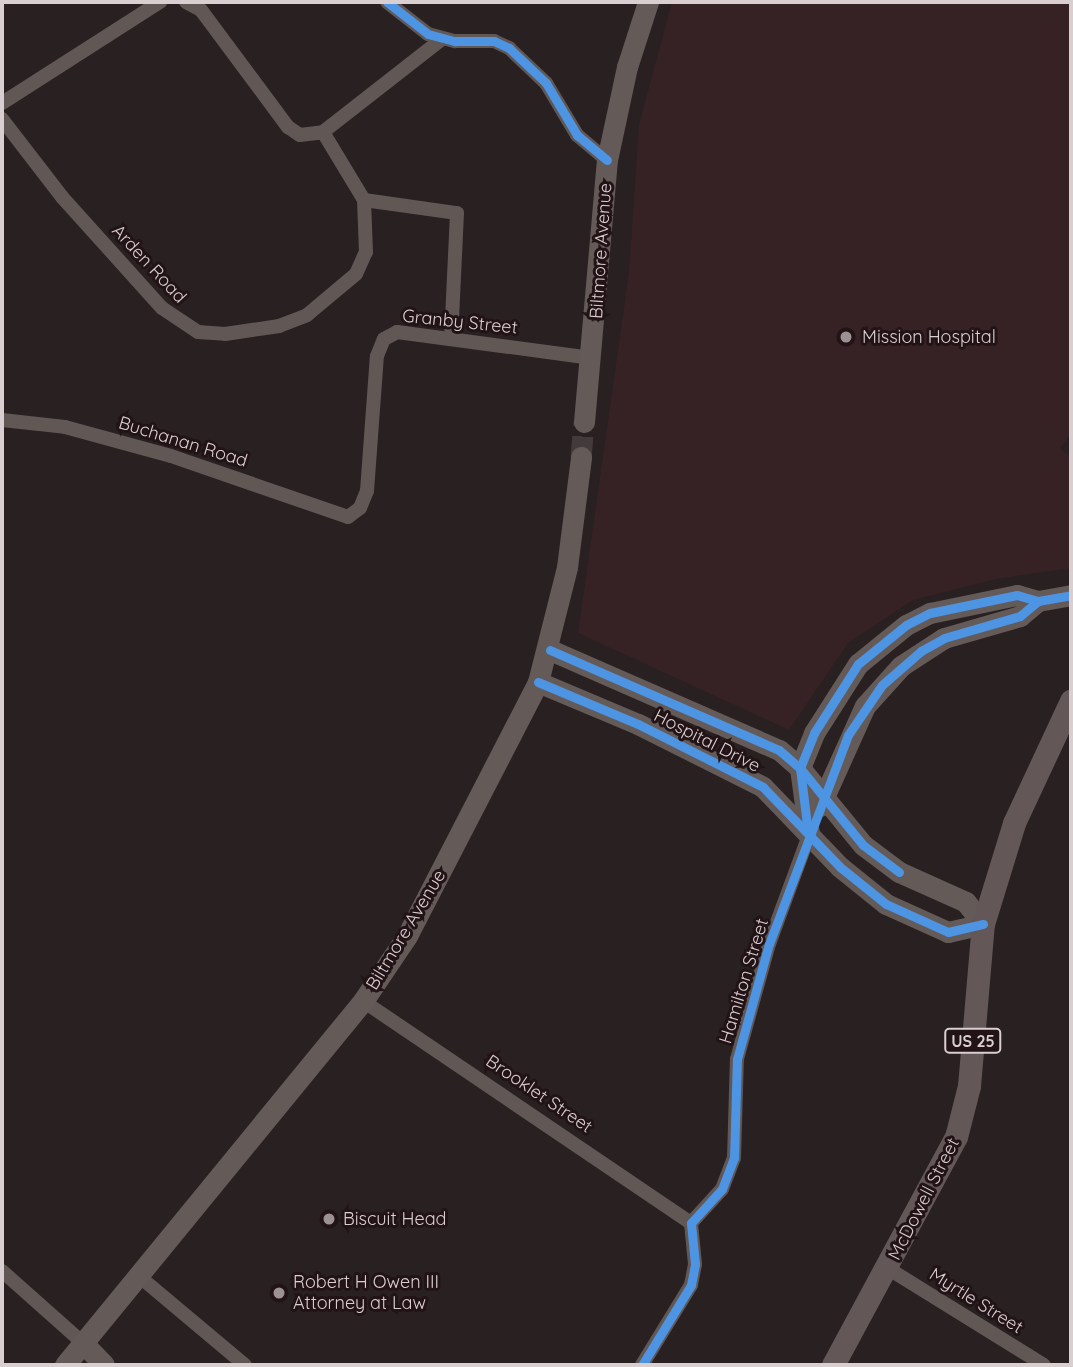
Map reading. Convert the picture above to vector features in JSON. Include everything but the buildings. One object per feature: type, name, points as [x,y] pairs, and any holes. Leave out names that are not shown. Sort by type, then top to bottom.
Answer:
[{"type":"main road","name":"McDowell Street","points":[[832,1365],[889,1269],[956,1137],[969,1086],[983,924],[1014,823],[1071,701]]},
{"type":"street","points":[[2,103],[160,2]]},
{"type":"street","points":[[186,2],[201,10],[288,127],[300,135],[323,132],[442,39]]},
{"type":"street","points":[[387,2],[415,28],[442,39],[494,41],[509,48],[546,83],[577,135],[607,160]]},
{"type":"street","name":"Biltmore Avenue","points":[[584,422],[593,358],[607,160],[628,67],[648,2]]},
{"type":"street","name":"Arden Road","points":[[2,119],[62,197],[162,308],[198,332],[225,334],[279,326],[307,315],[340,292],[356,274],[366,252],[364,200],[323,132]]},
{"type":"street","points":[[364,200],[457,213],[451,338]]},
{"type":"street","name":"Granby Street","points":[[348,517],[360,508],[366,491],[377,356],[384,339],[397,332],[593,358]]},
{"type":"street","name":"Buchanan Road","points":[[2,420],[65,427],[171,456],[348,517]]},
{"type":"street","name":"Biltmore Avenue","points":[[65,1365],[140,1277],[363,1001],[407,936],[538,682],[550,650],[581,457]]},
{"type":"street","points":[[809,835],[800,768],[814,733],[841,686],[858,664],[898,631],[930,613],[986,598],[1017,595],[1038,601],[1071,595]]},
{"type":"street","points":[[809,835],[865,706],[901,666],[944,638],[1020,615],[1038,601]]},
{"type":"street","name":"Hospital Drive","points":[[538,682],[638,724],[763,787],[839,867],[886,904],[948,932],[983,924],[966,902],[919,883],[876,856],[800,768],[779,750],[550,650]]},
{"type":"street","name":"Hamilton Street","points":[[691,1223],[722,1189],[734,1158],[737,1059],[769,944],[809,835]]},
{"type":"street","name":"Brooklet Street","points":[[363,1001],[691,1223]]},
{"type":"street","points":[[642,1365],[691,1285],[695,1264],[691,1223]]},
{"type":"street","name":"Myrtle Street","points":[[889,1269],[1044,1365]]},
{"type":"street","points":[[2,1271],[104,1365]]},
{"type":"street","points":[[140,1277],[245,1365]]},
{"type":"shaded area","name":"Mission Hospital","points":[[672,2],[1071,2],[1071,433],[1060,449],[1071,457],[1071,568],[996,579],[913,600],[848,643],[789,730],[578,633],[629,272],[639,124]]},
{"type":"tunnel","points":[[581,457],[584,422]]},
{"type":"cycle path","points":[[387,2],[428,34],[455,41],[494,41],[509,48],[546,83],[577,135],[607,160]]},
{"type":"cycle path","points":[[808,833],[800,768],[814,733],[858,664],[906,625],[930,613],[1017,595],[1038,601]]},
{"type":"cycle path","points":[[642,1365],[691,1285],[695,1264],[691,1223],[722,1189],[734,1158],[737,1059],[769,944],[848,735],[882,685],[921,651],[944,638],[1020,616],[1038,601],[1071,595]]},
{"type":"cycle path","points":[[550,650],[779,750],[800,768],[863,845],[899,872]]},
{"type":"cycle path","points":[[538,682],[638,724],[763,787],[840,867],[886,904],[948,932],[983,924]]},
{"type":"place","name":"Mission Hospital","points":[[846,337]]},
{"type":"place","name":"Biscuit Head","points":[[329,1219]]},
{"type":"place","name":"Robert H Owen III Attorney at Law","points":[[279,1293]]}]
